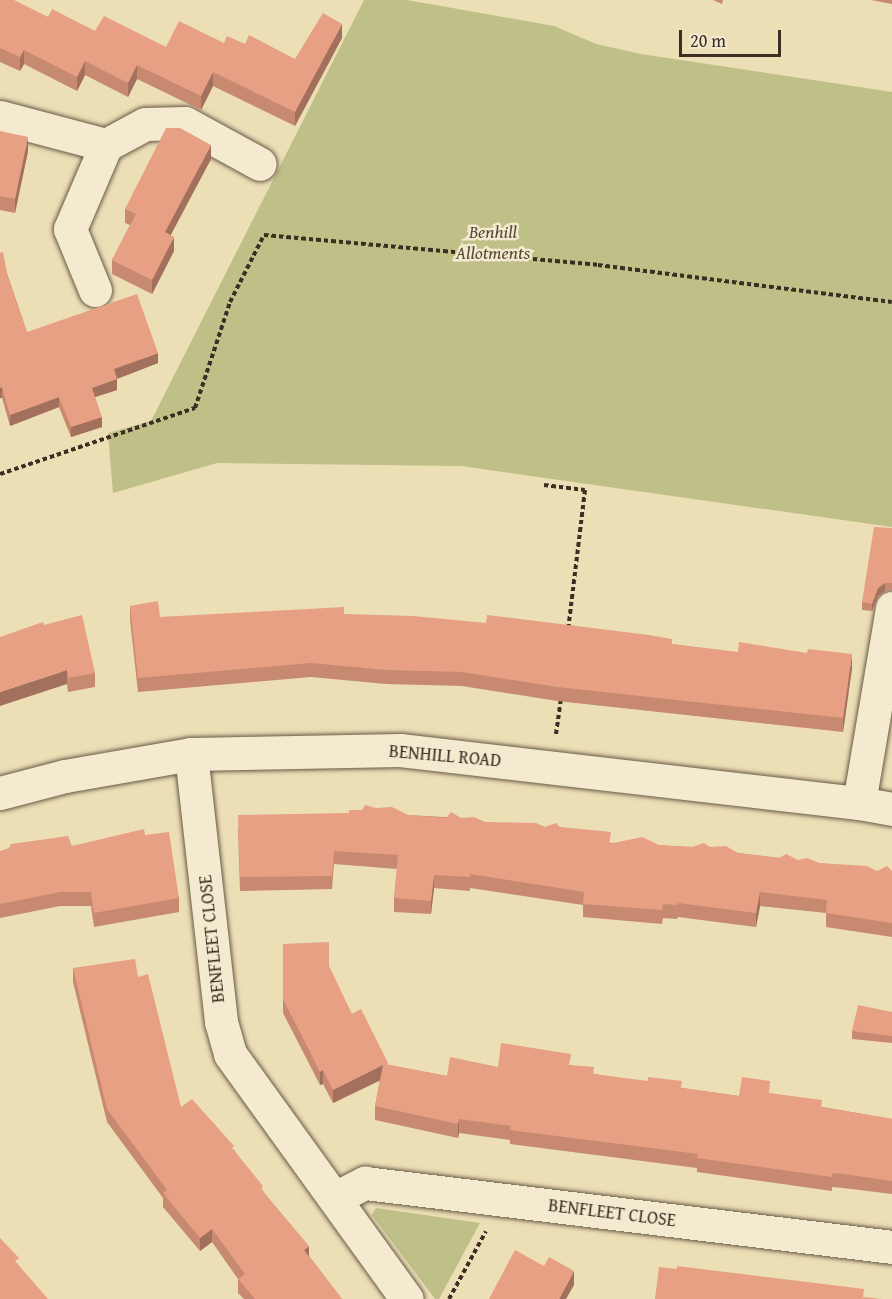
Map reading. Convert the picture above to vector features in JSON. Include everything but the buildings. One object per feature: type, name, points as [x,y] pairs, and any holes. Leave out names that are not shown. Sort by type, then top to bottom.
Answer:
[{"type":"street","points":[[0,117],[106,145]]},
{"type":"street","points":[[95,290],[70,229],[106,145],[144,124],[185,123],[260,164]]},
{"type":"street","points":[[860,802],[892,608]]},
{"type":"street","name":"BENHILL ROAD","points":[[0,792],[65,776],[191,754],[400,750],[860,802],[892,808]]},
{"type":"street","name":"BENFLEET CLOSE","points":[[191,754],[220,1022],[230,1054],[335,1197],[406,1299]]},
{"type":"street","name":"BENFLEET CLOSE","points":[[335,1197],[365,1183],[892,1247]]},
{"type":"path","points":[[0,474],[195,408],[230,302],[264,235],[598,265],[892,302]]},
{"type":"path","points":[[544,485],[585,490],[567,640]]},
{"type":"path","points":[[552,767],[562,686]]},
{"type":"path","points":[[450,1299],[503,1200]]},
{"type":"green space","name":"Benhill Allotments","points":[[364,0],[407,0],[554,26],[596,44],[641,54],[892,92],[892,527],[461,466],[217,463],[113,493],[108,433],[151,421]]},
{"type":"green space","points":[[376,1208],[480,1223],[439,1299],[435,1299],[372,1215]]}]
